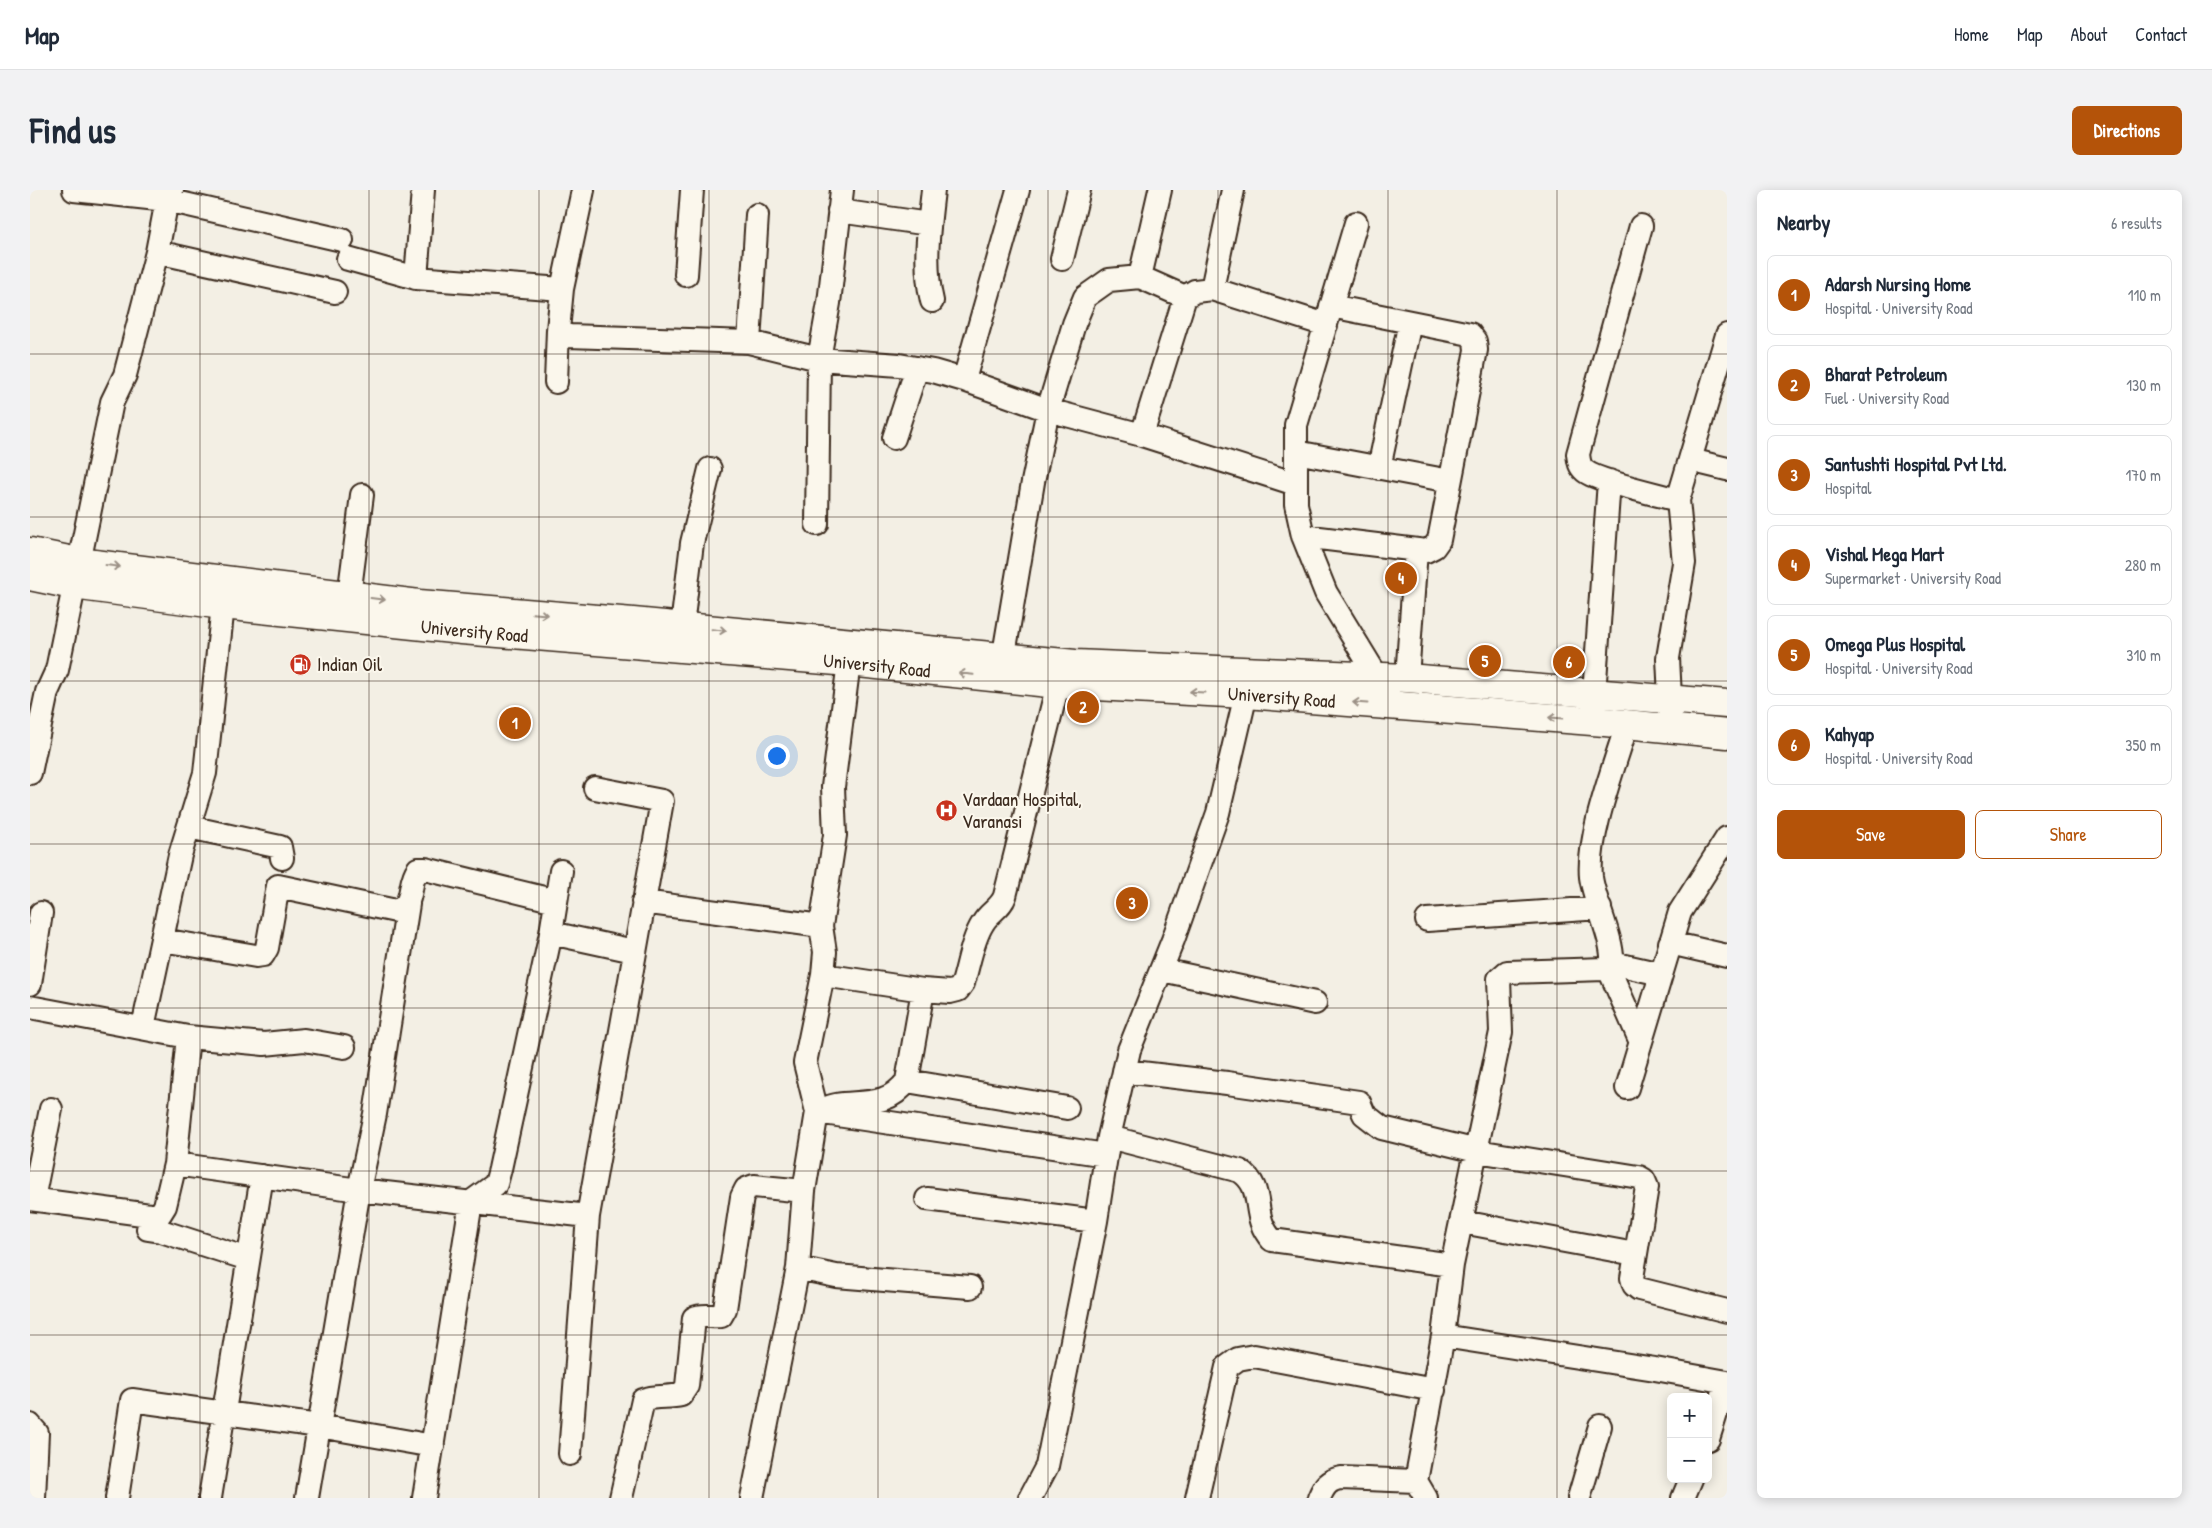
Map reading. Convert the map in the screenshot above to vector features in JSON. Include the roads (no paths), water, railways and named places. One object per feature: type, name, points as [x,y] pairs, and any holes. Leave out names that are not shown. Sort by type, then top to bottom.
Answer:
[{"type":"main road","points":[[30,552],[75,573],[298,601],[349,596],[419,604],[682,626],[1002,668]]},
{"type":"main road","name":"University Road","points":[[30,576],[75,573],[223,605],[298,601],[462,630],[849,662],[1002,668],[1246,694],[1592,721],[1727,734]]},
{"type":"main road","points":[[1061,673],[1407,678],[1727,704]]},
{"type":"street","points":[[74,190],[170,195],[345,249],[416,278],[562,289]]},
{"type":"street","points":[[416,278],[423,190]]},
{"type":"street","points":[[556,382],[562,289],[583,190]]},
{"type":"street","points":[[686,275],[692,190]]},
{"type":"street","points":[[932,301],[927,281],[927,242],[933,190]]},
{"type":"street","points":[[964,380],[1018,190]]},
{"type":"street","points":[[1062,259],[1079,190]]},
{"type":"street","points":[[1140,277],[1160,190]]},
{"type":"street","points":[[1212,289],[1233,190]]},
{"type":"street","points":[[30,773],[46,692],[57,670],[75,573],[112,402],[125,375],[170,195]]},
{"type":"street","points":[[817,524],[819,360],[829,303],[840,200],[929,224]]},
{"type":"street","points":[[749,342],[757,216]]},
{"type":"street","points":[[1356,223],[1296,425],[1296,504],[1303,536],[1326,593],[1395,706]]},
{"type":"street","points":[[1641,226],[1578,454],[1579,464],[1586,472],[1609,481],[1678,500]]},
{"type":"street","points":[[157,252],[335,292]]},
{"type":"street","points":[[1002,668],[1033,482],[1048,410],[1074,324],[1085,297],[1109,280],[1140,277],[1185,297]]},
{"type":"street","points":[[1142,435],[1185,297],[1196,291],[1212,289],[1329,315],[1410,322],[1470,334],[1475,341],[1476,350],[1440,540],[1426,551],[1303,536]]},
{"type":"street","points":[[1380,468],[1410,322]]},
{"type":"street","points":[[558,330],[568,336],[749,342],[819,360],[917,368],[964,380],[1048,410],[1142,435],[1296,484]]},
{"type":"street","points":[[1672,728],[1668,658],[1684,563],[1678,500],[1690,460],[1718,396],[1727,335]]},
{"type":"street","points":[[894,438],[917,368]]},
{"type":"street","points":[[1296,452],[1450,481]]},
{"type":"street","points":[[1690,460],[1727,469]]},
{"type":"street","points":[[682,626],[692,543],[710,469]]},
{"type":"street","points":[[1592,721],[1609,481]]},
{"type":"street","points":[[349,596],[362,495]]},
{"type":"street","points":[[1407,678],[1416,550]]},
{"type":"street","points":[[143,1027],[180,855],[205,773],[223,605]]},
{"type":"street","points":[[752,1498],[798,1268],[804,1191],[817,1112],[806,1063],[823,976],[825,952],[821,926],[835,835],[833,787],[849,662]]},
{"type":"street","points":[[823,976],[923,990],[950,992],[958,990],[984,920],[1002,904],[1061,673]]},
{"type":"street","points":[[1030,1498],[1047,1466],[1096,1222],[1108,1146],[1129,1050],[1162,970],[1218,813],[1246,694]]},
{"type":"street","points":[[1627,724],[1600,814],[1590,863],[1610,965],[1640,1040]]},
{"type":"street","points":[[570,1454],[588,1216],[662,801],[596,788]]},
{"type":"street","points":[[198,829],[280,847],[282,858]]},
{"type":"street","points":[[162,940],[256,956],[263,955],[267,948],[286,835]]},
{"type":"street","points":[[1627,1088],[1680,912],[1727,838]]},
{"type":"street","points":[[307,1498],[359,1190],[375,1114],[414,874],[418,870],[425,869],[556,901]]},
{"type":"street","points":[[424,1498],[471,1202],[496,1184],[551,934],[560,871]]},
{"type":"street","points":[[278,886],[396,911],[403,909],[408,904]]},
{"type":"street","points":[[644,902],[821,926]]},
{"type":"street","points":[[1427,920],[1600,908]]},
{"type":"street","points":[[30,984],[41,913]]},
{"type":"street","points":[[551,934],[634,951]]},
{"type":"street","points":[[1670,943],[1727,956]]},
{"type":"street","points":[[1319,1498],[1323,1487],[1330,1480],[1336,1479],[1421,1489],[1452,1265],[1501,1032],[1498,982],[1500,976],[1507,972],[1610,965],[1661,974]]},
{"type":"street","points":[[1162,970],[1316,1003]]},
{"type":"street","points":[[817,1112],[834,1106],[875,1103],[902,1087],[907,1080],[923,990]]},
{"type":"street","points":[[30,1007],[188,1037],[264,1044],[304,1040],[344,1047]]},
{"type":"street","points":[[51,1109],[31,1199],[150,1215],[160,1214],[165,1206],[175,1164],[188,1037]]},
{"type":"street","points":[[1124,1071],[1227,1083],[1359,1102],[1364,1114],[1382,1128],[1476,1151],[1640,1177],[1644,1180],[1647,1187],[1632,1278],[1636,1288],[1727,1311]]},
{"type":"street","points":[[907,1080],[1067,1108]]},
{"type":"street","points":[[817,1112],[1108,1146],[1240,1171],[1255,1186],[1260,1222],[1264,1231],[1272,1240],[1452,1265]]},
{"type":"street","points":[[175,1164],[359,1190],[588,1216]]},
{"type":"street","points":[[210,1498],[262,1176]]},
{"type":"street","points":[[621,1498],[643,1400],[652,1396],[670,1397],[681,1395],[687,1386],[694,1318],[700,1316],[721,1316],[725,1309],[742,1197],[746,1189],[754,1186],[804,1191]]},
{"type":"street","points":[[927,1199],[1096,1222]]},
{"type":"street","points":[[1462,1222],[1635,1254]]},
{"type":"street","points":[[148,1229],[162,1231],[248,1259]]},
{"type":"street","points":[[798,1268],[836,1276],[970,1288]]},
{"type":"street","points":[[1443,1336],[1645,1367],[1726,1382],[1712,1426]]},
{"type":"street","points":[[1197,1498],[1227,1368],[1238,1359],[1254,1356],[1434,1390]]},
{"type":"street","points":[[117,1498],[132,1400],[319,1426],[433,1446]]},
{"type":"street","points":[[30,1425],[38,1433],[34,1498]]},
{"type":"street","points":[[1580,1498],[1600,1426]]},
{"type":"street","points":[[1683,1498],[1689,1483]]},
{"type":"place","name":"Vishal Mega Mart","points":[[1401,578]]},
{"type":"place","name":"Omega Plus Hospital","points":[[1485,661]]},
{"type":"place","name":"Kahyap","points":[[1569,662]]},
{"type":"place","name":"Indian Oil","points":[[301,664]]},
{"type":"place","name":"Bharat Petroleum","points":[[1083,707]]},
{"type":"place","name":"Adarsh Nursing Home","points":[[515,723]]},
{"type":"place","name":"Vardaan Hospital, Varanasi","points":[[946,810]]},
{"type":"place","name":"Santushti Hospital Pvt Ltd.","points":[[1132,903]]}]
